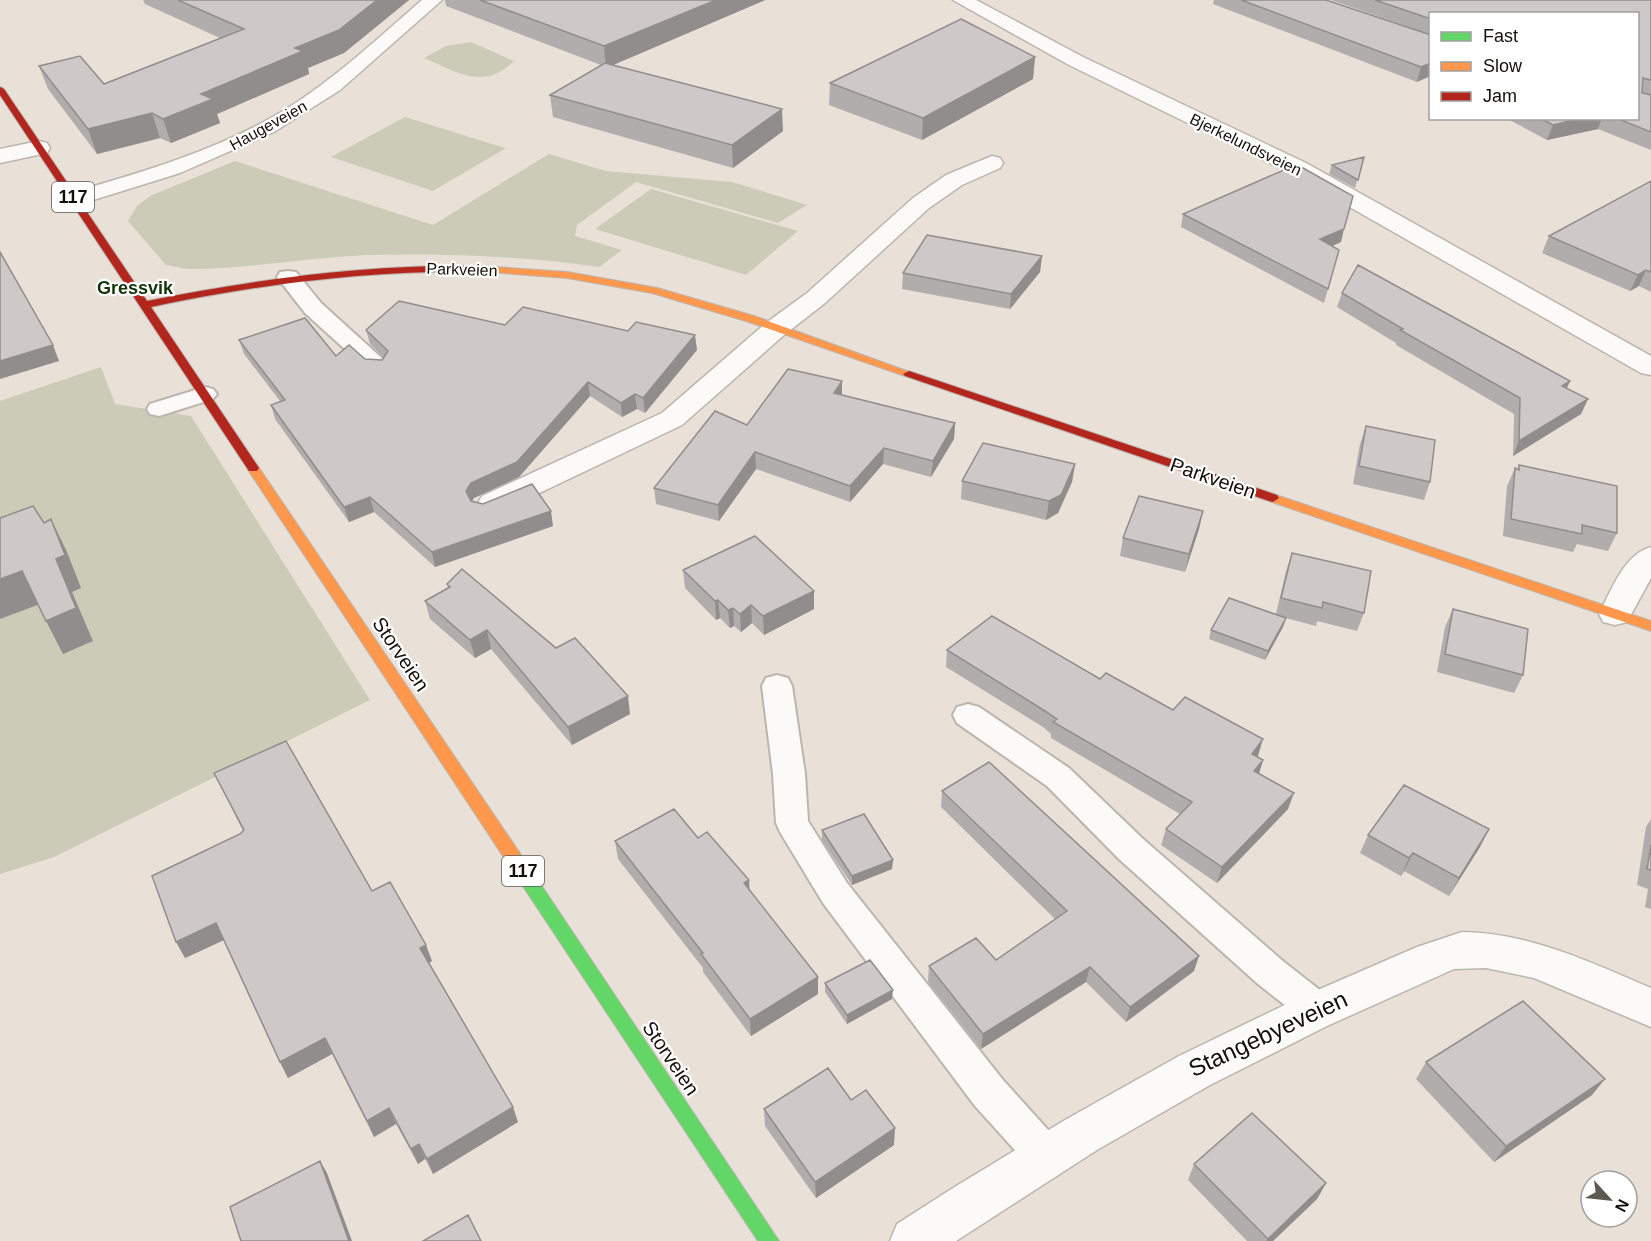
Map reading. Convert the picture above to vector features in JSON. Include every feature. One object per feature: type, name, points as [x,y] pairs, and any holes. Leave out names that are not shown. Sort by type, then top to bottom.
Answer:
[{"type":"main road","name":"Storveien","points":[[0,89],[769,1241]]},
{"type":"main road","name":"Parkveien","points":[[145,305],[288,276],[378,269],[444,267],[567,276],[632,286],[683,298],[1651,627]]},
{"type":"street","name":"Haugeveien","points":[[74,199],[144,178],[210,154],[269,127],[312,100],[354,68],[433,0]]},
{"type":"street","name":"Bjerkelundsveien","points":[[962,0],[1076,61],[1298,168],[1651,367]]},
{"type":"street","points":[[0,139],[33,140]]},
{"type":"street","points":[[0,156],[33,140]]},
{"type":"street","points":[[486,507],[672,419],[775,329],[816,298],[921,203],[954,180],[992,163]]},
{"type":"street","points":[[1615,614],[1639,571],[1651,557]]},
{"type":"street","name":"Stangebyeveien","points":[[914,1241],[1045,1155],[1190,1071],[1317,1009],[1460,950],[1508,953],[1574,975],[1651,1008]]},
{"type":"lane","points":[[288,276],[313,308],[378,367]]},
{"type":"lane","points":[[159,409],[205,394]]},
{"type":"lane","points":[[777,686],[789,774],[792,823],[835,892],[990,1093],[1045,1155]]},
{"type":"lane","points":[[968,715],[1058,777],[1140,857],[1271,973],[1317,1009]]},
{"type":"green space","points":[[471,42],[514,61],[503,70],[481,77],[459,73],[424,58],[446,46]]},
{"type":"green space","points":[[405,117],[506,148],[433,191],[331,157]]},
{"type":"green space","points":[[549,154],[606,171],[732,182],[807,205],[778,223],[636,182],[577,225],[575,236],[622,250],[599,267],[512,258],[395,254],[187,269],[166,265],[128,221],[137,206],[150,196],[235,161],[433,225]]},
{"type":"green space","points":[[651,189],[798,231],[746,275],[595,229]]},
{"type":"green space","points":[[101,367],[115,404],[191,416],[370,700],[54,857],[0,874],[0,401]]},
{"type":"building","points":[[178,0],[377,0],[339,30],[295,48],[303,51],[201,94],[213,99],[163,119],[152,113],[88,129],[39,66],[80,56],[104,84],[244,29]]},
{"type":"building","points":[[480,0],[716,0],[604,46]]},
{"type":"building","points":[[1241,0],[1326,0],[1429,34],[1429,64],[1421,67]]},
{"type":"building","points":[[1375,0],[1651,0],[1651,80],[1643,78],[1642,93],[1651,95],[1651,132],[1621,120],[1639,120],[1639,12],[1429,12],[1429,18]]},
{"type":"building","points":[[961,19],[1035,57],[923,118],[830,83]]},
{"type":"building","points":[[605,63],[782,109],[732,145],[550,95]]},
{"type":"building","points":[[1544,120],[1574,120],[1553,125]]},
{"type":"building","points":[[1364,157],[1358,180],[1332,165]]},
{"type":"building","points":[[1303,168],[1353,196],[1344,229],[1320,239],[1339,250],[1328,289],[1183,214],[1286,169],[1291,172]]},
{"type":"building","points":[[1651,181],[1651,272],[1646,270],[1638,275],[1549,236]]},
{"type":"building","points":[[927,235],[1042,256],[1011,294],[903,273]]},
{"type":"building","points":[[0,252],[53,345],[0,361]]},
{"type":"building","points":[[1358,265],[1570,381],[1562,386],[1588,399],[1519,441],[1520,398],[1400,330],[1403,329],[1342,293]]},
{"type":"building","points":[[399,301],[505,325],[523,307],[628,331],[636,322],[695,335],[643,398],[635,394],[621,403],[588,382],[517,462],[471,483],[466,491],[471,501],[483,504],[532,484],[551,511],[432,552],[370,497],[344,507],[271,405],[285,400],[239,340],[305,318],[336,356],[349,345],[365,359],[382,360],[388,351],[366,330]]},
{"type":"building","points":[[788,369],[842,381],[834,393],[955,423],[933,461],[884,448],[850,486],[755,452],[718,505],[654,488],[715,411],[747,425]]},
{"type":"building","points":[[1366,426],[1435,440],[1430,482],[1359,466]]},
{"type":"building","points":[[983,443],[1075,464],[1061,495],[1049,501],[962,481]]},
{"type":"building","points":[[1519,465],[1617,486],[1617,533],[1582,525],[1582,534],[1511,519],[1515,468],[1519,470]]},
{"type":"building","points":[[1139,496],[1203,511],[1189,554],[1123,538]]},
{"type":"building","points":[[33,506],[44,523],[51,519],[65,555],[56,559],[76,608],[46,621],[22,571],[0,579],[0,518]]},
{"type":"building","points":[[755,536],[814,591],[763,616],[751,605],[740,614],[733,608],[728,610],[718,600],[715,601],[683,570]]},
{"type":"building","points":[[1292,553],[1371,571],[1364,613],[1323,602],[1322,608],[1281,598]]},
{"type":"building","points":[[462,569],[556,648],[575,638],[628,696],[568,727],[487,630],[470,640],[425,601],[450,587],[447,584]]},
{"type":"building","points":[[1229,598],[1286,618],[1268,651],[1211,630]]},
{"type":"building","points":[[1453,609],[1528,629],[1523,675],[1445,654]]},
{"type":"building","points":[[992,616],[1100,679],[1106,673],[1173,710],[1185,697],[1263,739],[1252,754],[1263,760],[1254,771],[1294,793],[1222,867],[1166,829],[1192,802],[1053,722],[1057,719],[947,650]]},
{"type":"building","points":[[286,741],[372,891],[390,882],[426,945],[420,948],[513,1107],[427,1159],[419,1144],[411,1149],[389,1108],[367,1121],[325,1038],[280,1062],[216,923],[176,942],[152,876],[244,830],[214,773]]},
{"type":"building","points":[[989,762],[1199,956],[1130,1007],[1090,967],[983,1034],[929,966],[976,938],[996,960],[1067,911],[942,791]]},
{"type":"building","points":[[1404,785],[1489,829],[1459,878],[1413,853],[1409,858],[1368,835]]},
{"type":"building","points":[[674,809],[698,838],[707,832],[749,880],[744,883],[818,977],[750,1019],[701,954],[703,953],[615,841]]},
{"type":"building","points":[[864,814],[893,860],[852,876],[822,830]]},
{"type":"building","points":[[1651,845],[1651,870],[1647,869]]},
{"type":"building","points":[[870,960],[893,990],[847,1015],[825,983]]},
{"type":"building","points":[[1523,1001],[1605,1079],[1506,1146],[1426,1062]]},
{"type":"building","points":[[828,1068],[851,1100],[866,1090],[895,1128],[815,1182],[764,1109]]},
{"type":"building","points":[[1252,1113],[1326,1183],[1268,1239],[1194,1164]]},
{"type":"building","points":[[320,1161],[349,1241],[241,1241],[230,1207]]},
{"type":"building","points":[[468,1215],[481,1241],[423,1241]]},
{"type":"traffic: fast","points":[[513,857],[769,1241]]},
{"type":"traffic: slow","points":[[481,269],[567,275],[653,290],[750,318],[909,374]]},
{"type":"traffic: slow","points":[[253,468],[513,857]]},
{"type":"traffic: slow","points":[[1273,498],[1651,626]]},
{"type":"traffic: jam","points":[[0,89],[253,468]]},
{"type":"traffic: jam","points":[[145,305],[312,276],[438,268],[481,269]]},
{"type":"traffic: jam","points":[[909,374],[1273,498]]},
{"type":"district","name":"Gressvik","points":[[135,288]]}]
